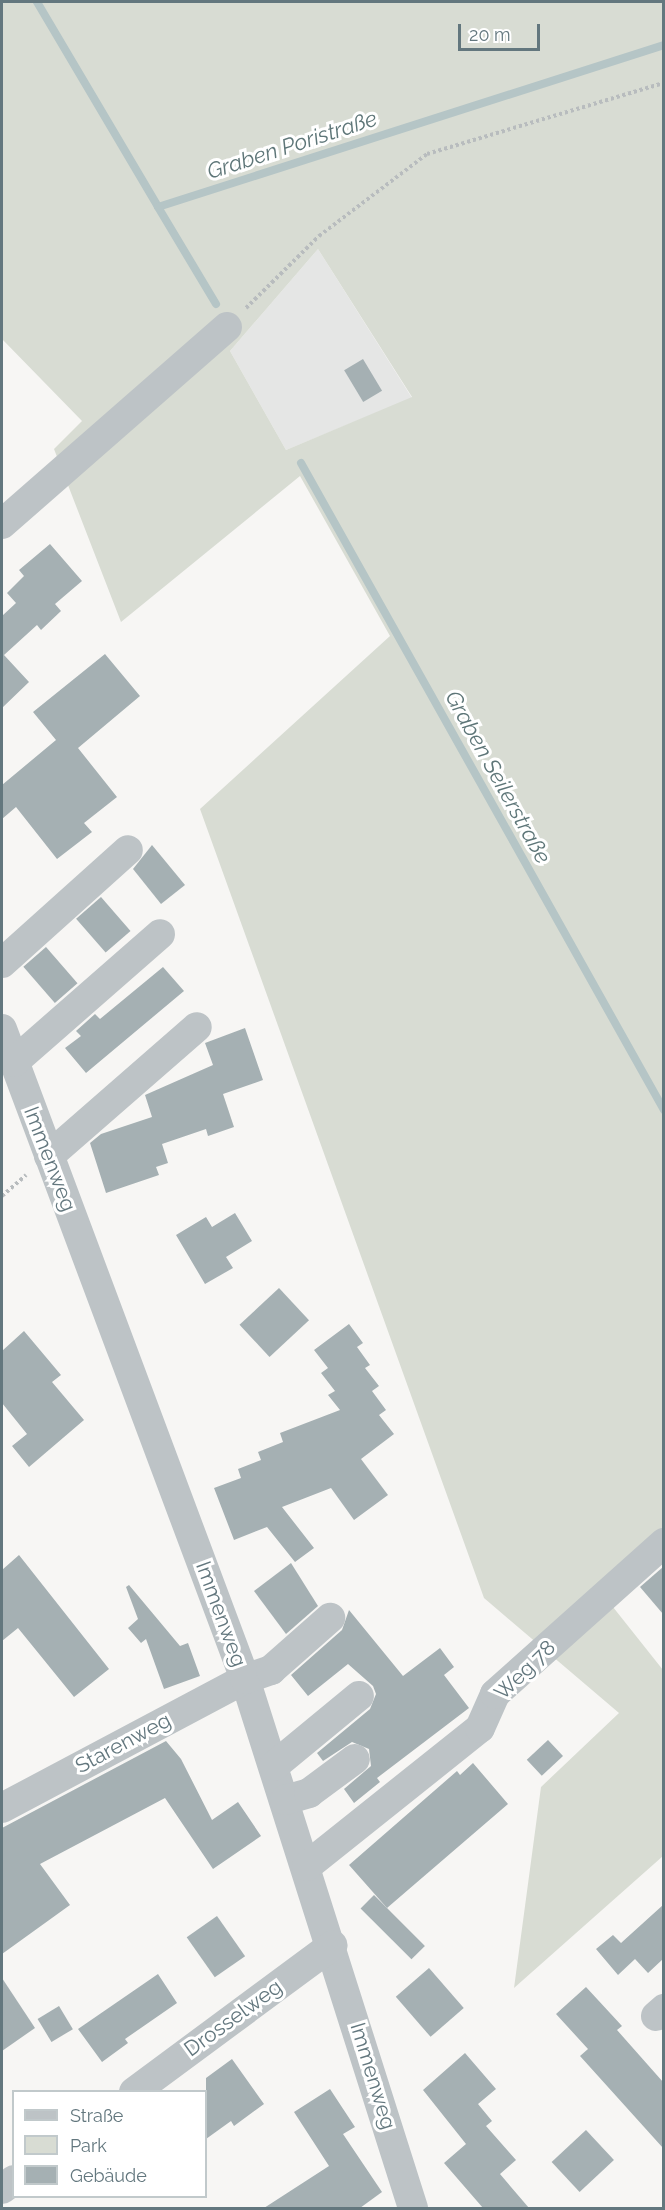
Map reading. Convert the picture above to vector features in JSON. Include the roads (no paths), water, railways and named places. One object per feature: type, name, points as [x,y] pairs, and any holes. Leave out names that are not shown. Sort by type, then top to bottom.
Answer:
[{"type":"street","points":[[2,524],[226,327]]},
{"type":"street","points":[[2,963],[128,850]]},
{"type":"street","points":[[14,1062],[160,934]]},
{"type":"street","points":[[49,1156],[197,1027]]},
{"type":"street","name":"Immenweg","points":[[2,1029],[245,1678],[333,1945],[413,2208]]},
{"type":"street","name":"Weg 78","points":[[307,1866],[480,1728],[495,1694],[663,1543]]},
{"type":"street","name":"Starenweg","points":[[2,1808],[245,1678],[271,1670],[330,1618]]},
{"type":"street","points":[[274,1767],[359,1696]]},
{"type":"street","points":[[285,1800],[309,1793],[355,1759]]},
{"type":"street","name":"Drosselweg","points":[[135,2090],[333,1945]]},
{"type":"waterway","name":"Graben Poristraße","points":[[37,2],[158,207],[664,45]]},
{"type":"waterway","name":"Graben Seilerstraße","points":[[158,207],[216,304]]},
{"type":"waterway","name":"Graben Seilerstraße","points":[[301,463],[664,1110]]}]
